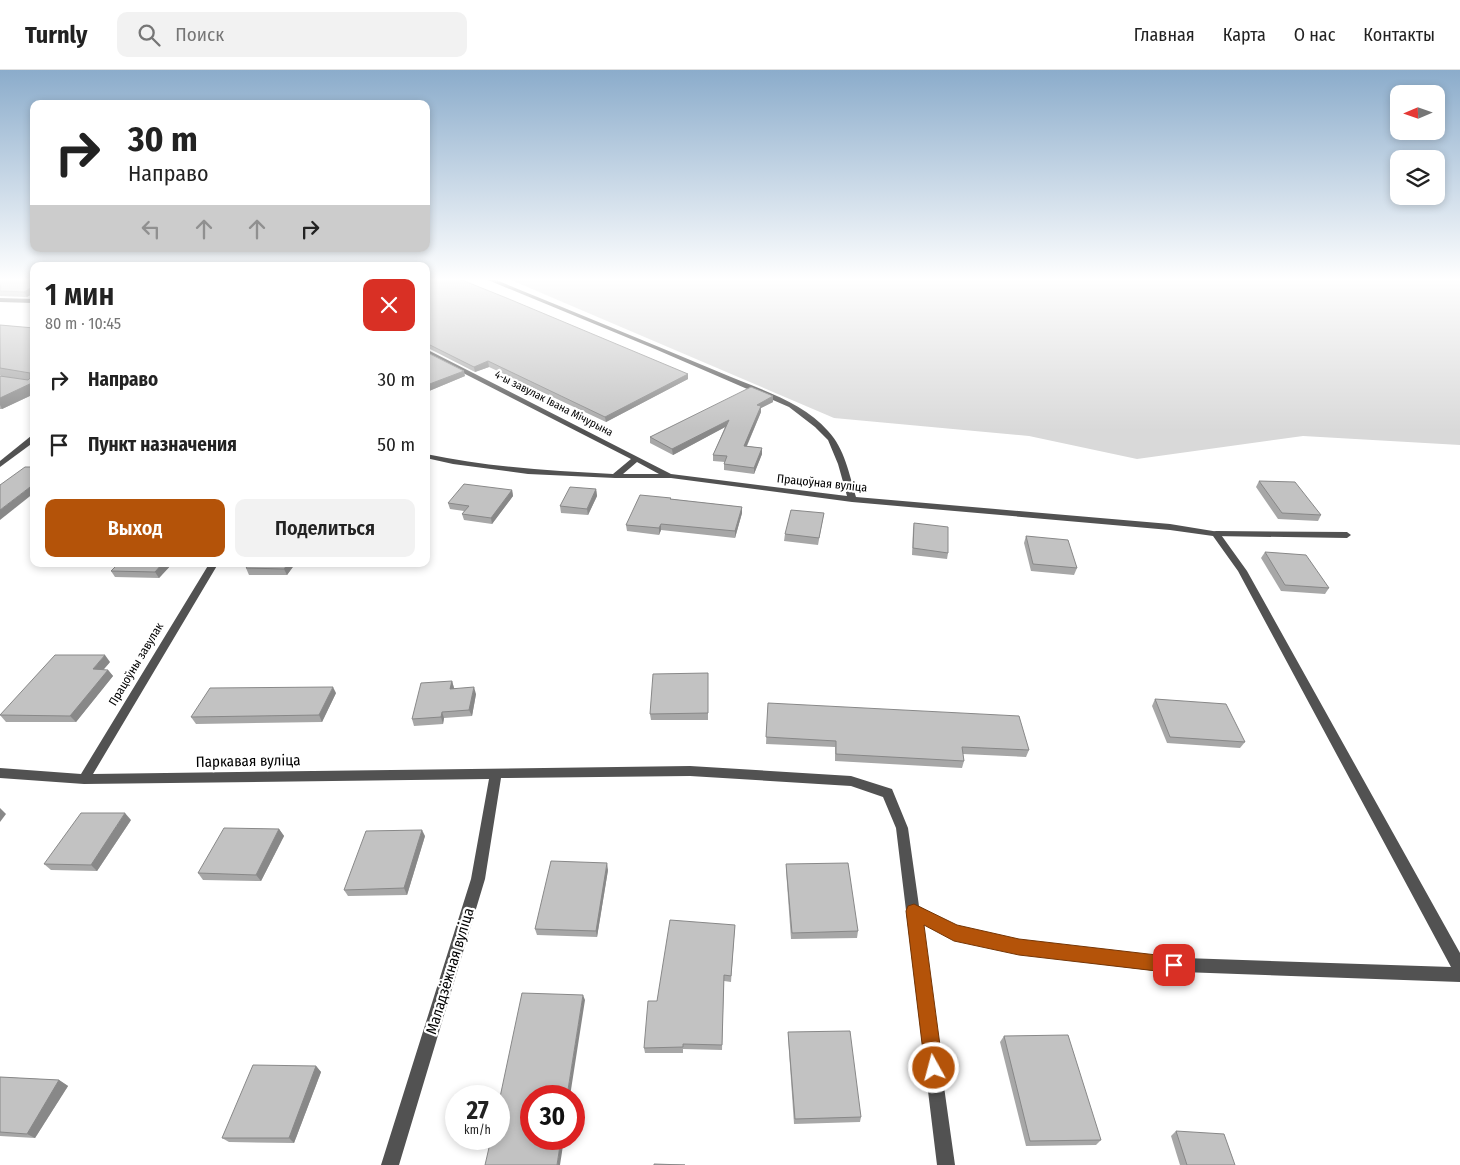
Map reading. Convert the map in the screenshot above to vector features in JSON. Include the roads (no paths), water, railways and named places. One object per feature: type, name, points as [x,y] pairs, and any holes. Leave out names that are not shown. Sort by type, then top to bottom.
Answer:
[{"type":"street","points":[[612,329],[791,406],[811,420],[827,434],[838,453],[852,499]]},
{"type":"street","name":"4-ы завулак Івана Мічурына","points":[[430,353],[671,476]]},
{"type":"street","points":[[0,465],[30,441]]},
{"type":"street","name":"Працоўная вуліца","points":[[430,457],[453,462],[528,472],[615,476],[671,476],[852,499],[1170,527],[1216,534],[1347,535]]},
{"type":"street","points":[[615,476],[637,458]]},
{"type":"street","points":[[1216,534],[1242,571],[1460,968]]},
{"type":"street","name":"Працоўны завулак","points":[[84,779],[211,567]]},
{"type":"street","name":"Паркавая вуліца","points":[[0,773],[84,779],[690,771],[851,781],[888,793],[902,828],[914,911]]},
{"type":"street","name":"Маладзёжная вуліца","points":[[390,1165],[478,879],[496,774]]},
{"type":"street","points":[[914,911],[954,933],[1019,947],[1155,964],[1460,976]]},
{"type":"street","points":[[914,911],[946,1165]]}]
